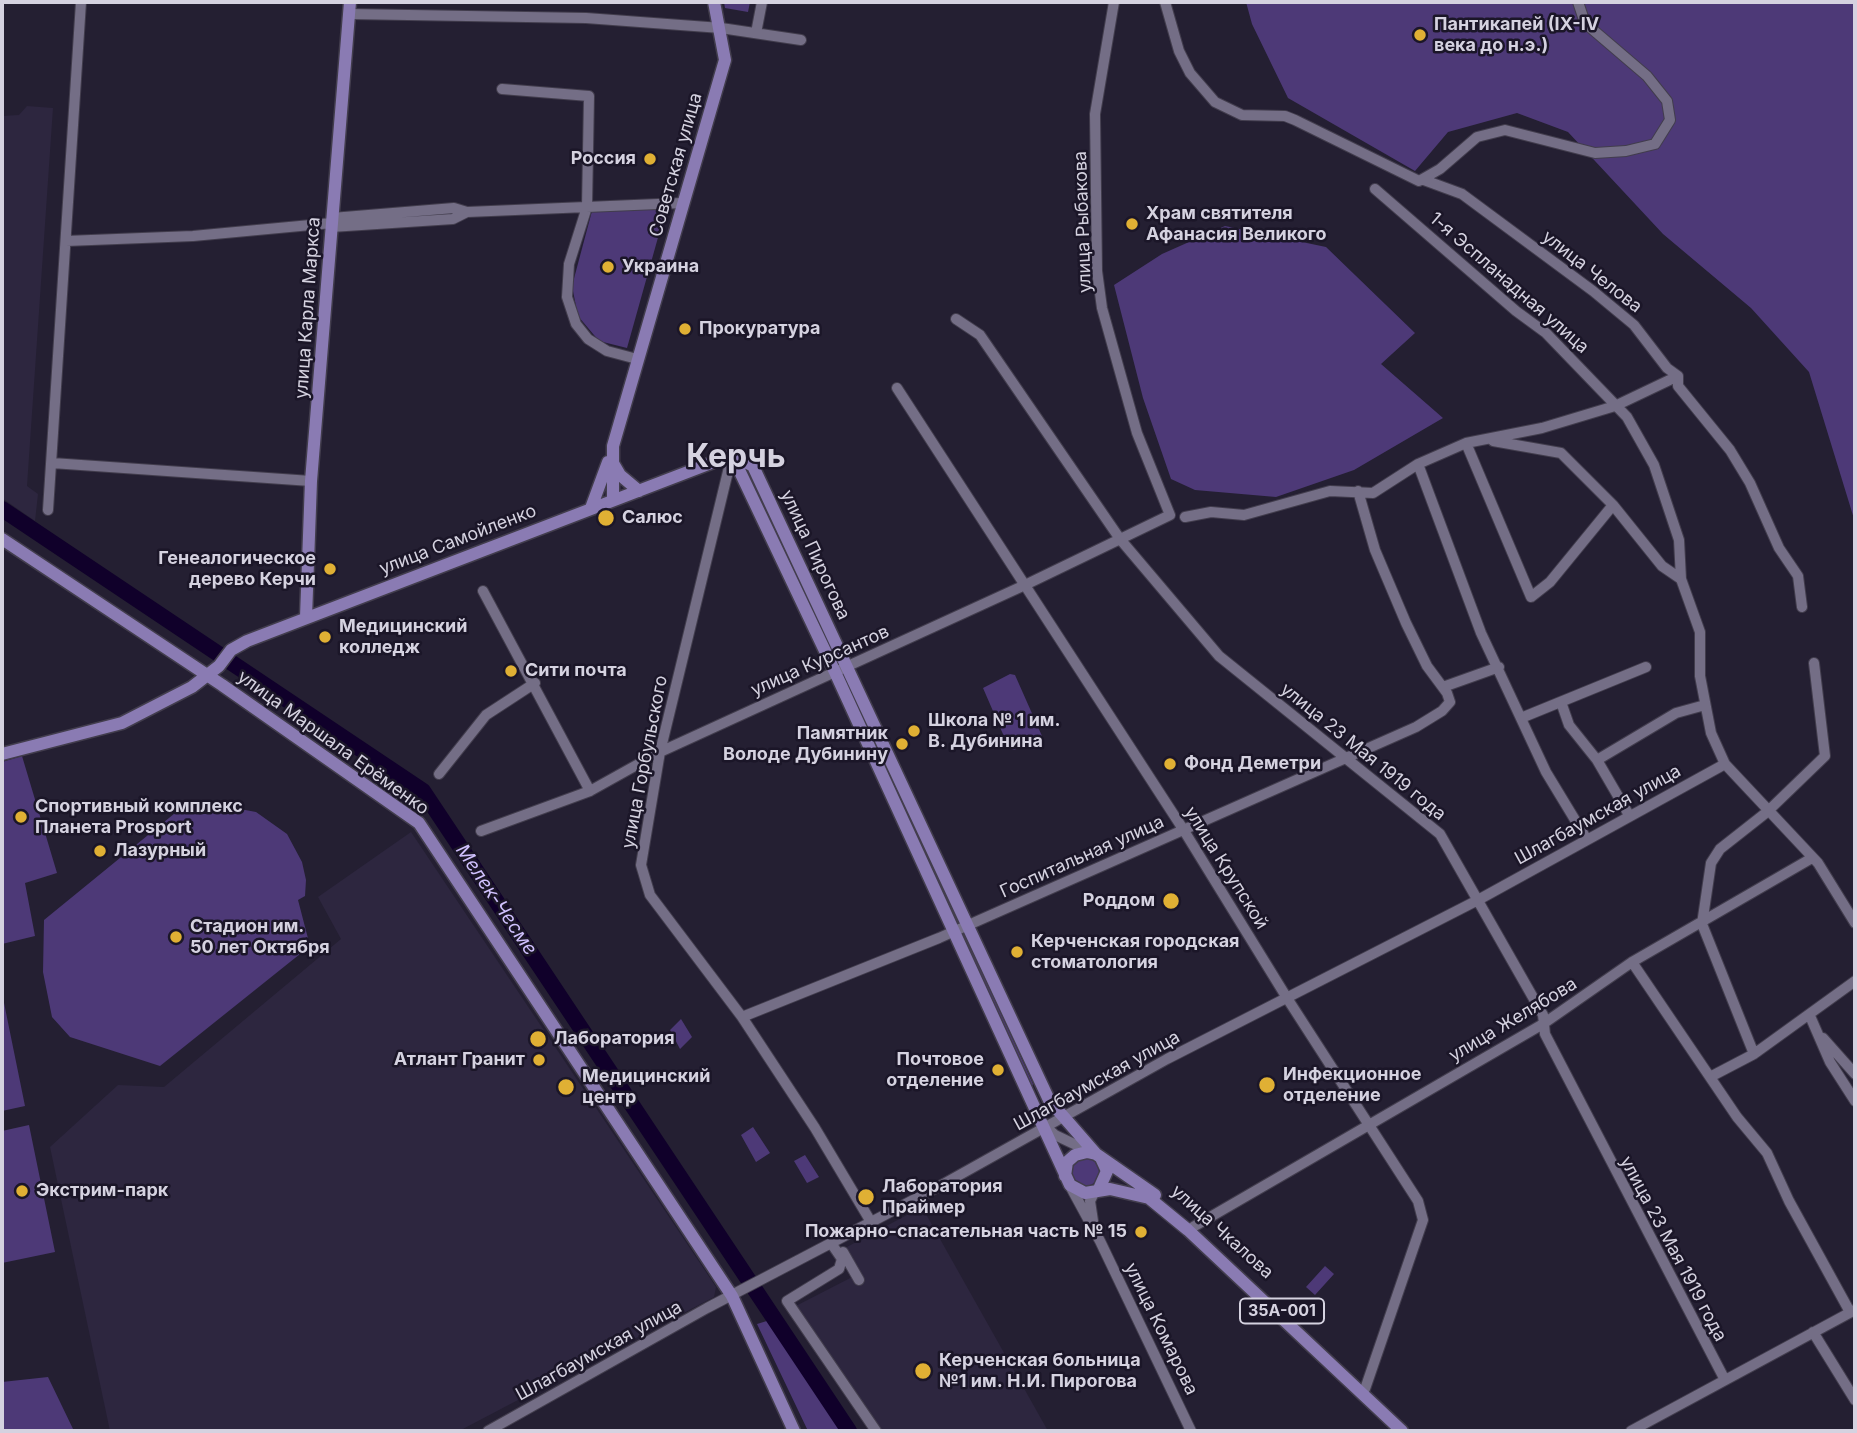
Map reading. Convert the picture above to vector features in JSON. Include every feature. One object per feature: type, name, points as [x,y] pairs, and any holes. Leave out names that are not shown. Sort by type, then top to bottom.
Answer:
[{"type":"main road","name":"Советская улица","points":[[613,499],[611,455],[725,60],[715,2]]},
{"type":"main road","name":"улица Карла Маркса","points":[[306,617],[311,481],[350,8]]},
{"type":"main road","points":[[611,455],[620,475],[639,491]]},
{"type":"main road","points":[[591,508],[611,455]]},
{"type":"main road","name":"улица Самойленко","points":[[2,754],[128,720],[178,696],[208,676],[231,650],[306,617],[732,455]]},
{"type":"main road","name":"улица Пирогова","points":[[732,455],[753,466],[953,932],[1046,1127]]},
{"type":"main road","name":"улица Маршала Ерёменко","points":[[2,539],[208,676],[419,822],[736,1294],[794,1431]]},
{"type":"main road","name":"улица Пирогова","points":[[841,669],[1049,1100],[1097,1155]]},
{"type":"main road","name":"улица Комарова","points":[[1046,1127],[1066,1179]]},
{"type":"main road","points":[[1066,1179],[1067,1162],[1075,1155],[1087,1152],[1097,1155],[1107,1171],[1097,1190]]},
{"type":"main road","name":"улица Чкалова","points":[[1097,1155],[1190,1229],[1402,1431]]},
{"type":"main road","name":"улица Чкалова","points":[[1066,1179],[1078,1192],[1128,1191],[1151,1196]]},
{"type":"main road","name":"улица Чкалова","points":[[1364,1392],[1410,1431]]},
{"type":"street","points":[[48,510],[81,2]]},
{"type":"street","points":[[756,33],[762,2]]},
{"type":"street","name":"улица Рыбакова","points":[[1114,2],[1095,114],[1097,271],[1102,308],[1138,433],[1170,515]]},
{"type":"street","name":"улица Челова","points":[[1165,2],[1179,51],[1190,73],[1215,102],[1242,115],[1285,116],[1388,168],[1462,194],[1594,291],[1634,325],[1667,368],[1678,376],[1678,386],[1730,450],[1750,483],[1779,548],[1798,576],[1802,607]]},
{"type":"street","points":[[1423,180],[1477,137],[1505,130],[1595,152],[1626,151],[1655,144],[1670,120],[1667,101],[1647,76],[1585,23],[1578,2]]},
{"type":"street","points":[[350,8],[586,18],[721,28],[801,40]]},
{"type":"street","points":[[502,89],[589,96],[587,207],[569,264],[566,283],[570,311],[581,332],[596,346],[637,359]]},
{"type":"street","name":"1-я Эспланадная улица","points":[[1375,189],[1516,311],[1546,332],[1582,367],[1626,417],[1654,465],[1679,540],[1681,579],[1700,632],[1700,676],[1705,705],[1711,733],[1725,764],[1812,858],[1849,909],[1855,923]]},
{"type":"street","points":[[66,242],[193,236],[454,208],[467,212],[682,203]]},
{"type":"street","name":"улица 23 Мая 1919 года","points":[[956,319],[980,335],[1120,540],[1219,656],[1346,755],[1440,834],[1543,1014],[1545,1034],[1724,1380]]},
{"type":"street","points":[[1185,517],[1211,512],[1244,515],[1311,495],[1373,492],[1418,464],[1466,443],[1488,440],[1615,406],[1678,376]]},
{"type":"street","name":"улица Крупской","points":[[897,388],[1184,828],[1287,998],[1418,1201],[1423,1220],[1364,1392]]},
{"type":"street","points":[[1488,440],[1562,453],[1613,505],[1662,566],[1681,579]]},
{"type":"street","points":[[1466,443],[1531,597],[1550,582],[1613,505]]},
{"type":"street","name":"улица Горбульского","points":[[732,455],[660,752],[641,865],[650,895],[742,1017],[815,1128],[871,1222]]},
{"type":"street","points":[[52,463],[311,481]]},
{"type":"street","points":[[1418,464],[1481,633],[1546,772],[1586,838]]},
{"type":"street","points":[[1358,491],[1375,550],[1406,623],[1427,666],[1443,687],[1499,667]]},
{"type":"street","name":"улица Курсантов","points":[[481,831],[590,790],[660,752],[1170,515]]},
{"type":"street","points":[[483,591],[535,683],[590,790]]},
{"type":"street","points":[[1754,1054],[1702,924],[1711,863],[1720,849],[1767,811],[1825,755],[1814,663]]},
{"type":"street","points":[[1521,718],[1646,667]]},
{"type":"street","points":[[439,774],[486,715],[535,683]]},
{"type":"street","name":"Госпитальная улица","points":[[742,1017],[967,926],[1346,755],[1416,727],[1443,711],[1450,702],[1443,687]]},
{"type":"street","points":[[1561,702],[1570,725],[1597,760],[1629,815]]},
{"type":"street","points":[[1597,760],[1676,713],[1705,705]]},
{"type":"street","name":"Шлагбаумская улица","points":[[488,1431],[1167,1059],[1478,900],[1586,838],[1725,764]]},
{"type":"street","name":"улица Желябова","points":[[1190,1229],[1544,1024],[1632,962],[1702,924],[1812,858]]},
{"type":"street","points":[[1631,1431],[1854,1311],[1789,1201],[1768,1153],[1737,1117],[1632,962]]},
{"type":"street","points":[[1710,1077],[1754,1054],[1855,981]]},
{"type":"street","points":[[1810,1016],[1830,1062],[1855,1101]]},
{"type":"street","points":[[1818,1033],[1855,1074]]},
{"type":"street","points":[[1046,1127],[1055,1135],[1097,1155]]},
{"type":"street","name":"улица Комарова","points":[[1066,1179],[1100,1241],[1191,1431]]},
{"type":"street","name":"улица Комарова","points":[[1097,1190],[1090,1209],[1100,1241]]},
{"type":"street","points":[[833,1241],[859,1280]]},
{"type":"street","points":[[844,1258],[839,1269],[787,1301],[876,1431]]},
{"type":"street","points":[[1813,1332],[1855,1400]]},
{"type":"shaded area","points":[[724,2],[750,2],[748,12],[725,8]]},
{"type":"shaded area","points":[[1246,2],[1855,2],[1855,522],[1809,372],[1751,308],[1663,234],[1568,132],[1517,113],[1448,132],[1415,171],[1288,98],[1252,24]]},
{"type":"shaded area","points":[[27,106],[53,108],[27,486],[38,494],[35,521],[2,498],[2,116],[19,115]]},
{"type":"shaded area","points":[[666,209],[627,348],[599,341],[578,316],[572,286],[592,211]]},
{"type":"shaded area","points":[[1225,226],[1326,247],[1415,333],[1381,364],[1443,418],[1354,470],[1276,497],[1195,490],[1171,479],[1143,398],[1114,285],[1162,254]]},
{"type":"shaded area","points":[[1010,674],[1015,675],[1042,736],[1014,750],[1009,748],[983,688]]},
{"type":"shaded area","points":[[844,678],[957,918],[957,924]]},
{"type":"shaded area","name":"Спортивный комплекс Планета Prosport","points":[[22,756],[57,873],[25,883],[35,936],[2,944],[2,762]]},
{"type":"shaded area","name":"Стадион им. 50 лет Октября","points":[[191,800],[256,812],[287,834],[302,862],[306,880],[305,896],[298,900],[310,946],[160,1066],[70,1037],[52,1017],[43,972],[44,920]]},
{"type":"shaded area","points":[[411,832],[716,1287],[714,1297],[459,1431],[110,1431],[50,1147],[118,1085],[164,1087],[341,939],[318,897]]},
{"type":"shaded area","points":[[962,932],[966,935],[1033,1084],[1031,1089],[958,934]]},
{"type":"shaded area","points":[[2,993],[25,1106],[2,1111]]},
{"type":"shaded area","points":[[681,1019],[692,1037],[680,1049],[670,1030]]},
{"type":"shaded area","name":"Экстрим-парк","points":[[29,1125],[55,1252],[2,1263],[2,1131]]},
{"type":"shaded area","points":[[753,1127],[770,1153],[756,1162],[741,1135]]},
{"type":"shaded area","points":[[805,1155],[819,1177],[807,1183],[794,1161]]},
{"type":"shaded area","points":[[1085,1158],[1095,1162],[1099,1172],[1095,1182],[1085,1186],[1075,1182],[1071,1172],[1075,1162]]},
{"type":"shaded area","name":"Керченская больница №1 им. Н.И. Пирогова","points":[[922,1207],[1048,1431],[875,1431],[788,1310],[860,1273],[845,1248]]},
{"type":"shaded area","points":[[1325,1266],[1334,1274],[1315,1295],[1306,1287]]},
{"type":"shaded area","points":[[770,1320],[843,1431],[808,1431],[757,1324]]},
{"type":"shaded area","points":[[48,1377],[74,1431],[2,1431],[2,1382]]},
{"type":"waterway","name":"Мелек-Чесме","points":[[2,509],[423,791],[849,1431]]},
{"type":"place","name":"Пантикапей (IX-IV века до н.э.)","points":[[1420,35]]},
{"type":"place","name":"Россия","points":[[650,159]]},
{"type":"place","name":"Храм святителя Афанасия Великого","points":[[1132,224]]},
{"type":"place","name":"Украина","points":[[608,267]]},
{"type":"place","name":"Прокуратура","points":[[685,329]]},
{"type":"place","name":"Салюс","points":[[606,518]]},
{"type":"place","name":"Генеалогическое дерево Керчи","points":[[330,569]]},
{"type":"place","name":"Медицинский колледж","points":[[325,637]]},
{"type":"place","name":"Сити почта","points":[[511,671]]},
{"type":"place","name":"Школа № 1 им. В. Дубинина","points":[[914,731]]},
{"type":"place","name":"Памятник Володе Дубинину","points":[[902,744]]},
{"type":"place","name":"Фонд Деметри","points":[[1170,764]]},
{"type":"place","name":"Спортивный комплекс Планета Prosport","points":[[21,817]]},
{"type":"place","name":"Лазурный","points":[[100,851]]},
{"type":"place","name":"Роддом","points":[[1171,901]]},
{"type":"place","name":"Стадион им. 50 лет Октября","points":[[176,937]]},
{"type":"place","name":"Керченская городская стоматология","points":[[1017,952]]},
{"type":"place","name":"Лаборатория","points":[[538,1039]]},
{"type":"place","name":"Атлант Гранит","points":[[539,1060]]},
{"type":"place","name":"Почтовое отделение","points":[[998,1070]]},
{"type":"place","name":"Инфекционное отделение","points":[[1267,1085]]},
{"type":"place","name":"Медицинский центр","points":[[566,1087]]},
{"type":"place","name":"Экстрим-парк","points":[[22,1191]]},
{"type":"place","name":"Лаборатория Праймер","points":[[866,1197]]},
{"type":"place","name":"Пожарно-спасательная часть № 15","points":[[1141,1232]]},
{"type":"place","name":"Керченская больница №1 им. Н.И. Пирогова","points":[[923,1371]]},
{"type":"district","name":"Керчь","points":[[736,457]]}]
